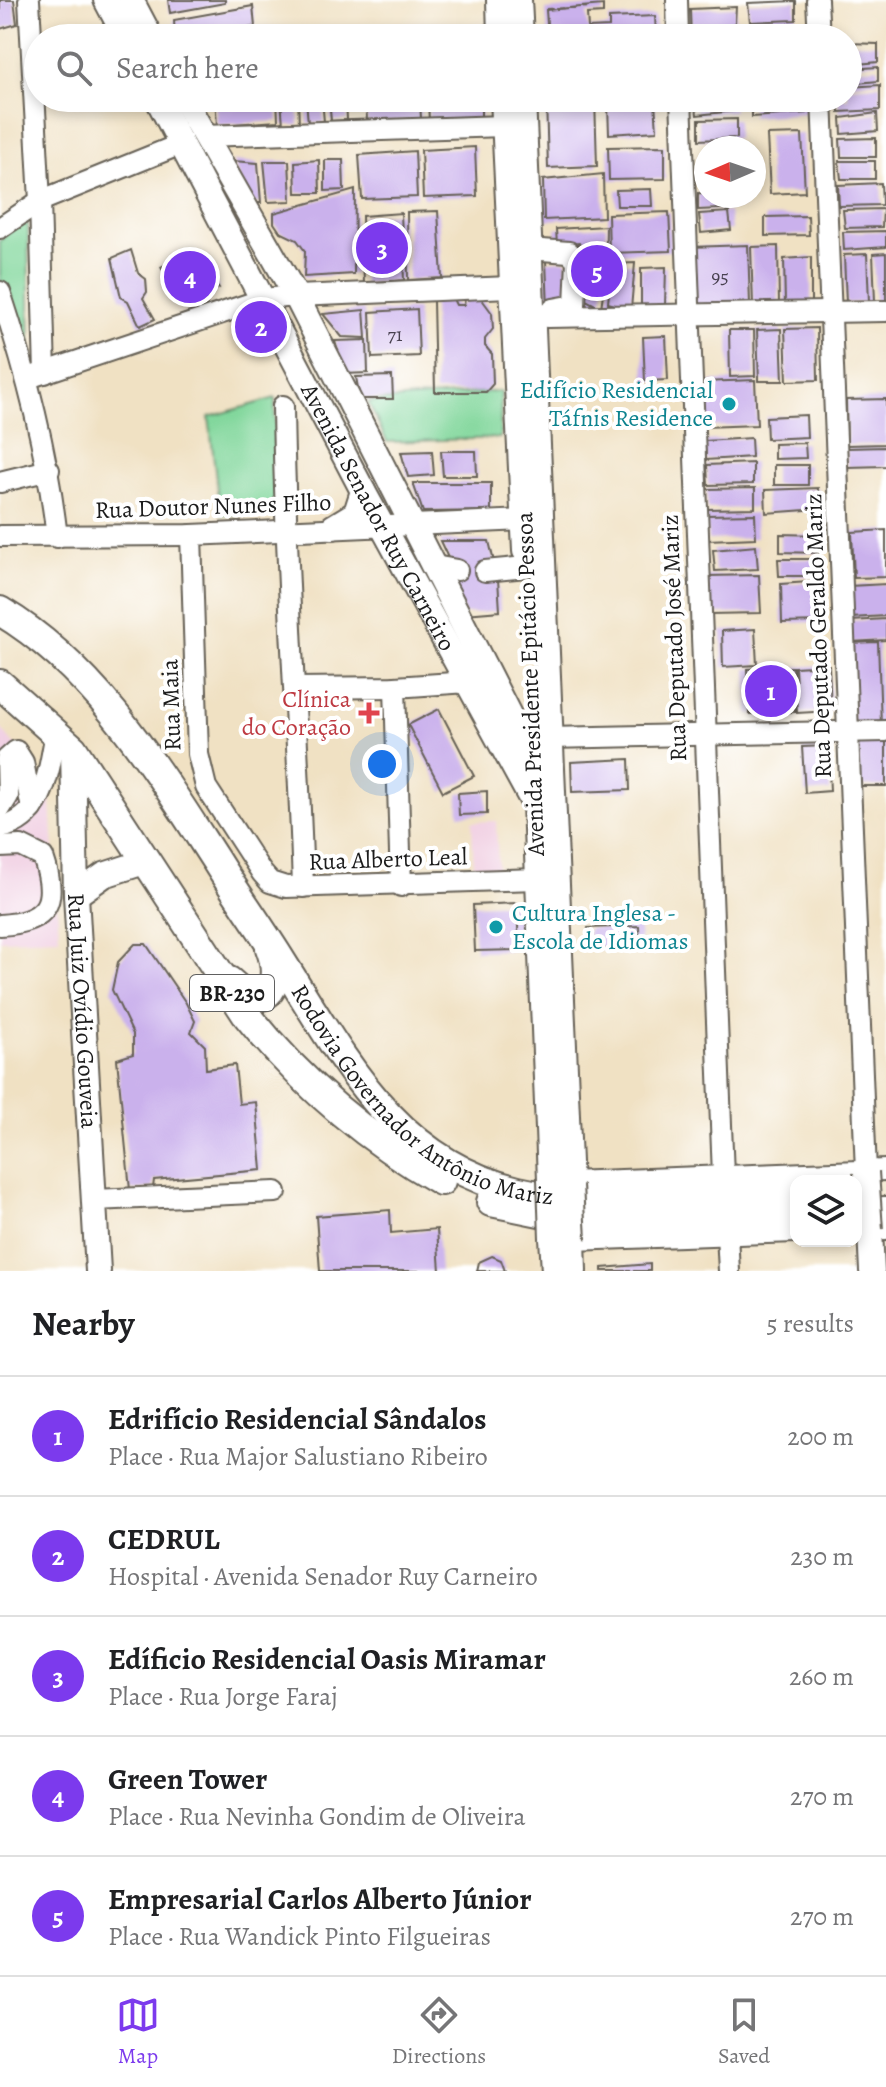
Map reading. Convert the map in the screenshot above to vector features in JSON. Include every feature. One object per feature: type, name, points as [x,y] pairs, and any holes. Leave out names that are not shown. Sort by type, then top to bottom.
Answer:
[{"type":"highway","name":"Rodovia Governador Antônio Mariz","points":[[0,611],[51,649],[120,721],[161,776],[372,1097],[424,1150],[458,1171],[521,1192],[607,1197],[790,1190]]},
{"type":"highway","name":"Rodovia Governador Antônio Mariz","points":[[0,684],[64,741],[147,861],[246,1014],[303,1079],[350,1121],[399,1157],[447,1185],[519,1210],[574,1219],[790,1214]]},
{"type":"highway","points":[[208,956],[237,989],[251,997],[261,996],[272,989],[276,975],[264,934]]},
{"type":"main road","points":[[106,0],[119,24]]},
{"type":"main road","points":[[131,0],[144,24]]},
{"type":"main road","points":[[499,0],[500,24]]},
{"type":"main road","points":[[519,0],[520,24]]},
{"type":"main road","name":"Avenida Senador Ruy Carneiro","points":[[169,112],[192,140],[296,296],[412,524],[445,568],[533,762]]},
{"type":"main road","name":"Avenida Senador Ruy Carneiro","points":[[186,112],[192,140],[264,299],[363,491],[535,806]]},
{"type":"main road","name":"Avenida Presidente Epitácio Pessoa","points":[[504,112],[510,287],[526,320],[548,738],[563,1182],[562,1239],[554,1271]]},
{"type":"main road","name":"Avenida Presidente Epitácio Pessoa","points":[[523,112],[528,249],[524,520],[537,879],[563,1182]]},
{"type":"main road","points":[[333,527],[356,513],[363,491]]},
{"type":"main road","name":"Rua Juiz Ovídio Gouveia","points":[[64,741],[98,1271]]},
{"type":"main road","points":[[533,762],[550,784]]},
{"type":"main road","points":[[76,895],[104,875],[147,861]]},
{"type":"main road","points":[[872,1271],[874,1179]]},
{"type":"main road","name":"Avenida Presidente Epitácio Pessoa","points":[[562,1239],[574,1271]]},
{"type":"street","points":[[29,0],[30,24]]},
{"type":"street","points":[[677,0],[678,24]]},
{"type":"street","points":[[817,0],[818,24]]},
{"type":"street","points":[[35,112],[40,201],[37,376],[57,537]]},
{"type":"street","name":"Rua Deputado José Mariz","points":[[682,112],[723,1176]]},
{"type":"street","name":"Rua Deputado Geraldo Mariz","points":[[823,112],[848,732],[874,1179]]},
{"type":"street","points":[[0,228],[40,201],[192,140],[504,126]]},
{"type":"street","points":[[526,320],[575,305],[577,260],[569,252],[528,249]]},
{"type":"street","points":[[37,376],[264,299],[510,287]]},
{"type":"street","points":[[0,292],[37,376]]},
{"type":"street","points":[[526,320],[886,311]]},
{"type":"street","points":[[283,406],[284,530],[296,688],[303,887]]},
{"type":"street","points":[[0,482],[49,470]]},
{"type":"street","name":"Rua Doutor Nunes Filho","points":[[0,536],[191,535],[524,520]]},
{"type":"street","name":"Rua Maia","points":[[191,535],[200,767],[213,799],[253,859]]},
{"type":"street","points":[[485,571],[526,567]]},
{"type":"street","points":[[296,688],[395,687],[468,682]]},
{"type":"street","points":[[395,687],[401,886]]},
{"type":"street","points":[[548,738],[886,731]]},
{"type":"street","points":[[0,828],[16,823],[32,809],[64,741]]},
{"type":"street","points":[[0,809],[8,796],[7,759],[16,751],[23,762],[32,809]]},
{"type":"street","points":[[0,847],[21,846],[43,857],[49,874],[49,898],[47,908],[33,920],[0,925]]},
{"type":"street","name":"Rua Alberto Leal","points":[[253,859],[270,882],[277,886],[401,886],[537,879]]},
{"type":"street","points":[[563,1182],[723,1176],[874,1179]]},
{"type":"street","points":[[94,1200],[276,1192]]},
{"type":"street","points":[[562,1239],[790,1232]]},
{"type":"street","points":[[727,1234],[729,1271]]},
{"type":"path","points":[[546,9],[593,7]]},
{"type":"shaded area","points":[[0,727],[37,774],[51,802],[59,938],[0,940]]},
{"type":"shaded area","points":[[496,821],[498,870],[474,871],[472,822]]},
{"type":"green space","points":[[17,223],[28,224],[30,363],[0,277],[0,241]]},
{"type":"green space","points":[[501,391],[500,438],[387,442],[368,402]]},
{"type":"green space","points":[[275,398],[275,514],[220,515],[209,417]]},
{"type":"building","points":[[0,0],[14,0],[17,24],[0,29]]},
{"type":"building","points":[[168,0],[225,0],[225,3],[170,13]]},
{"type":"building","points":[[796,1],[796,20],[750,22],[748,3]]},
{"type":"building","points":[[603,5],[603,13],[587,14],[588,24],[547,24],[546,10]]},
{"type":"building","points":[[253,6],[255,24],[174,24],[174,20]]},
{"type":"building","points":[[736,7],[735,24],[691,24],[690,9]]},
{"type":"building","points":[[655,16],[655,24],[609,24],[609,18]]},
{"type":"building","points":[[862,43],[878,44],[878,62],[862,64]]},
{"type":"building","points":[[878,67],[878,81],[862,83],[862,68]]},
{"type":"building","points":[[880,85],[880,110],[862,111],[862,86]]},
{"type":"building","points":[[216,112],[278,112],[278,121],[217,125]]},
{"type":"building","points":[[282,112],[299,112],[299,125],[283,125]]},
{"type":"building","points":[[307,112],[323,112],[324,122],[308,124]]},
{"type":"building","points":[[330,112],[347,112],[347,120],[331,121]]},
{"type":"building","points":[[367,112],[421,112],[421,120],[367,122]]},
{"type":"building","points":[[429,112],[481,112],[481,119],[429,123]]},
{"type":"building","points":[[546,112],[595,112],[597,166],[548,168]]},
{"type":"building","points":[[608,112],[656,112],[657,131],[609,134]]},
{"type":"building","points":[[697,112],[725,112],[697,115]]},
{"type":"building","points":[[752,112],[806,112],[806,113],[752,117]]},
{"type":"building","points":[[877,113],[878,131],[842,134],[841,118]]},
{"type":"building","points":[[737,119],[737,136],[699,136],[699,120]]},
{"type":"building","points":[[802,134],[805,192],[770,194],[767,135]]},
{"type":"building","points":[[876,138],[876,157],[841,157],[840,139]]},
{"type":"building","points":[[665,146],[665,179],[609,180],[608,147]]},
{"type":"building","points":[[475,147],[477,196],[423,198],[421,150]]},
{"type":"building","points":[[415,151],[417,197],[362,199],[359,155]]},
{"type":"building","points":[[319,160],[320,193],[296,193],[295,162]]},
{"type":"building","points":[[325,160],[343,160],[344,190],[325,191]]},
{"type":"building","points":[[233,161],[258,163],[261,203],[248,203]]},
{"type":"building","points":[[264,161],[289,161],[291,201],[268,202]]},
{"type":"building","points":[[839,161],[875,161],[875,179],[841,179]]},
{"type":"building","points":[[603,174],[604,217],[544,220],[543,180]]},
{"type":"building","points":[[881,183],[882,205],[839,206],[838,185]]},
{"type":"building","points":[[651,189],[652,206],[617,206],[616,190]]},
{"type":"building","points":[[355,190],[354,274],[304,277],[305,251],[297,240],[280,232],[274,223],[274,213]]},
{"type":"building","points":[[698,208],[742,208],[698,210]]},
{"type":"building","points":[[883,209],[882,227],[845,228],[843,210]]},
{"type":"building","points":[[438,211],[442,278],[408,280],[407,212]]},
{"type":"building","points":[[669,212],[671,251],[609,253],[608,214]]},
{"type":"building","points":[[729,212],[731,230],[701,233],[699,214]]},
{"type":"building","points":[[401,213],[404,280],[364,284],[362,216]]},
{"type":"building","points":[[808,216],[809,235],[765,236],[765,217]]},
{"type":"building","points":[[606,226],[601,308],[582,298],[588,264],[579,243],[557,245],[556,229]]},
{"type":"building","points":[[886,231],[886,247],[844,250],[843,232]]},
{"type":"building","points":[[748,245],[750,305],[692,307],[690,247]]},
{"type":"building","points":[[778,246],[779,305],[753,305],[751,247]]},
{"type":"building","points":[[131,250],[138,273],[146,279],[147,292],[143,298],[155,319],[140,326],[128,301],[121,297],[112,258]]},
{"type":"building","points":[[886,253],[886,301],[875,301],[873,254]]},
{"type":"building","points":[[867,254],[869,302],[846,303],[844,255]]},
{"type":"building","points":[[183,255],[199,255],[219,288],[181,306],[161,267]]},
{"type":"building","points":[[811,257],[811,304],[785,304],[784,259]]},
{"type":"building","points":[[566,260],[568,307],[548,308],[546,261]]},
{"type":"building","points":[[635,263],[631,309],[608,303],[612,264]]},
{"type":"building","points":[[666,267],[665,306],[641,305],[641,268]]},
{"type":"building","points":[[478,294],[492,313],[493,329],[485,339],[485,346],[492,354],[493,384],[486,392],[435,392],[433,301],[451,295],[456,305],[464,305],[465,299]]},
{"type":"building","points":[[417,309],[419,356],[372,358],[370,312]]},
{"type":"building","points":[[364,310],[366,338],[342,337],[323,314]]},
{"type":"building","points":[[817,328],[818,380],[787,381],[785,329]]},
{"type":"building","points":[[781,329],[783,381],[759,381],[757,330]]},
{"type":"building","points":[[729,330],[754,330],[755,376],[730,377]]},
{"type":"building","points":[[666,336],[668,380],[645,381],[643,337]]},
{"type":"building","points":[[367,340],[368,373],[344,374],[335,341]]},
{"type":"building","points":[[392,376],[393,399],[360,399],[356,377]]},
{"type":"building","name":"Edifício Residencial Táfnis Residence","points":[[755,380],[757,425],[704,427],[702,382]]},
{"type":"building","points":[[886,399],[886,444],[847,445],[846,400]]},
{"type":"building","points":[[806,415],[807,437],[767,439],[766,417]]},
{"type":"building","points":[[751,438],[752,457],[706,460],[705,441]]},
{"type":"building","points":[[805,443],[806,458],[774,459],[774,444]]},
{"type":"building","points":[[886,447],[886,466],[847,467],[847,448]]},
{"type":"building","points":[[432,451],[434,475],[408,477],[401,452]]},
{"type":"building","points":[[441,451],[476,451],[477,476],[443,476]]},
{"type":"building","points":[[753,463],[753,484],[708,485],[707,465]]},
{"type":"building","points":[[774,465],[808,465],[808,485],[774,485]]},
{"type":"building","points":[[413,483],[491,483],[491,511],[423,512]]},
{"type":"building","points":[[755,488],[755,508],[707,509],[707,489]]},
{"type":"building","points":[[818,488],[819,509],[766,513],[765,490]]},
{"type":"building","points":[[755,514],[756,538],[708,540],[706,515]]},
{"type":"building","points":[[886,530],[886,577],[854,578],[852,532]]},
{"type":"building","points":[[780,534],[819,535],[819,553],[780,552]]},
{"type":"building","points":[[440,541],[489,541],[498,579],[500,611],[465,614],[447,581],[458,579]]},
{"type":"building","points":[[756,546],[758,569],[715,571],[713,550]]},
{"type":"building","points":[[778,559],[819,559],[819,576],[779,576]]},
{"type":"building","points":[[759,575],[761,613],[709,614],[707,576]]},
{"type":"building","points":[[822,581],[821,622],[782,623],[781,584]]},
{"type":"building","points":[[886,584],[886,616],[850,618],[849,586]]},
{"type":"building","points":[[886,619],[886,640],[851,642],[850,621]]},
{"type":"building","points":[[755,629],[757,665],[723,667],[722,631]]},
{"type":"building","points":[[878,642],[881,725],[853,726],[850,643]]},
{"type":"building","points":[[829,665],[831,711],[797,713],[795,667]]},
{"type":"building","points":[[793,667],[795,712],[749,714],[747,669]]},
{"type":"building","points":[[439,709],[474,776],[443,792],[408,725]]},
{"type":"building","points":[[886,740],[886,786],[860,786],[858,741]]},
{"type":"building","points":[[828,746],[830,791],[805,793],[802,747]]},
{"type":"building","points":[[629,759],[630,790],[572,792],[571,762]]},
{"type":"building","points":[[487,791],[487,814],[459,815],[458,793]]},
{"type":"building","name":"Cultura Inglesa - Escola de Idiomas","points":[[517,903],[519,950],[475,951],[473,905]]},
{"type":"building","points":[[639,926],[640,949],[589,949],[588,928]]},
{"type":"building","points":[[135,944],[146,944],[186,1003],[195,1021],[191,1032],[205,1046],[206,1069],[235,1065],[239,1104],[256,1102],[262,1170],[154,1180],[153,1188],[130,1190],[117,1059],[133,1054],[133,1034],[112,990],[118,962]]},
{"type":"building","points":[[390,1210],[391,1233],[437,1229],[440,1271],[320,1271],[316,1216]]},
{"type":"building","points":[[492,1256],[501,1260],[505,1271],[477,1271],[479,1262]]},
{"type":"building","points":[[650,1264],[650,1271],[602,1271],[602,1268]]},
{"type":"place","name":"Edíficio Residencial Oasis Miramar","points":[[382,248]]},
{"type":"place","name":"Empresarial Carlos Alberto Júnior","points":[[597,271]]},
{"type":"place","name":"Green Tower","points":[[190,277]]},
{"type":"place","name":"CEDRUL","points":[[261,327]]},
{"type":"place","name":"Edifício Residencial Táfnis Residence","points":[[729,404]]},
{"type":"place","name":"Edrifício Residencial Sândalos","points":[[771,691]]},
{"type":"place","name":"Clínica do Coração","points":[[369,713]]},
{"type":"place","name":"Cultura Inglesa - Escola de Idiomas","points":[[496,927]]}]
